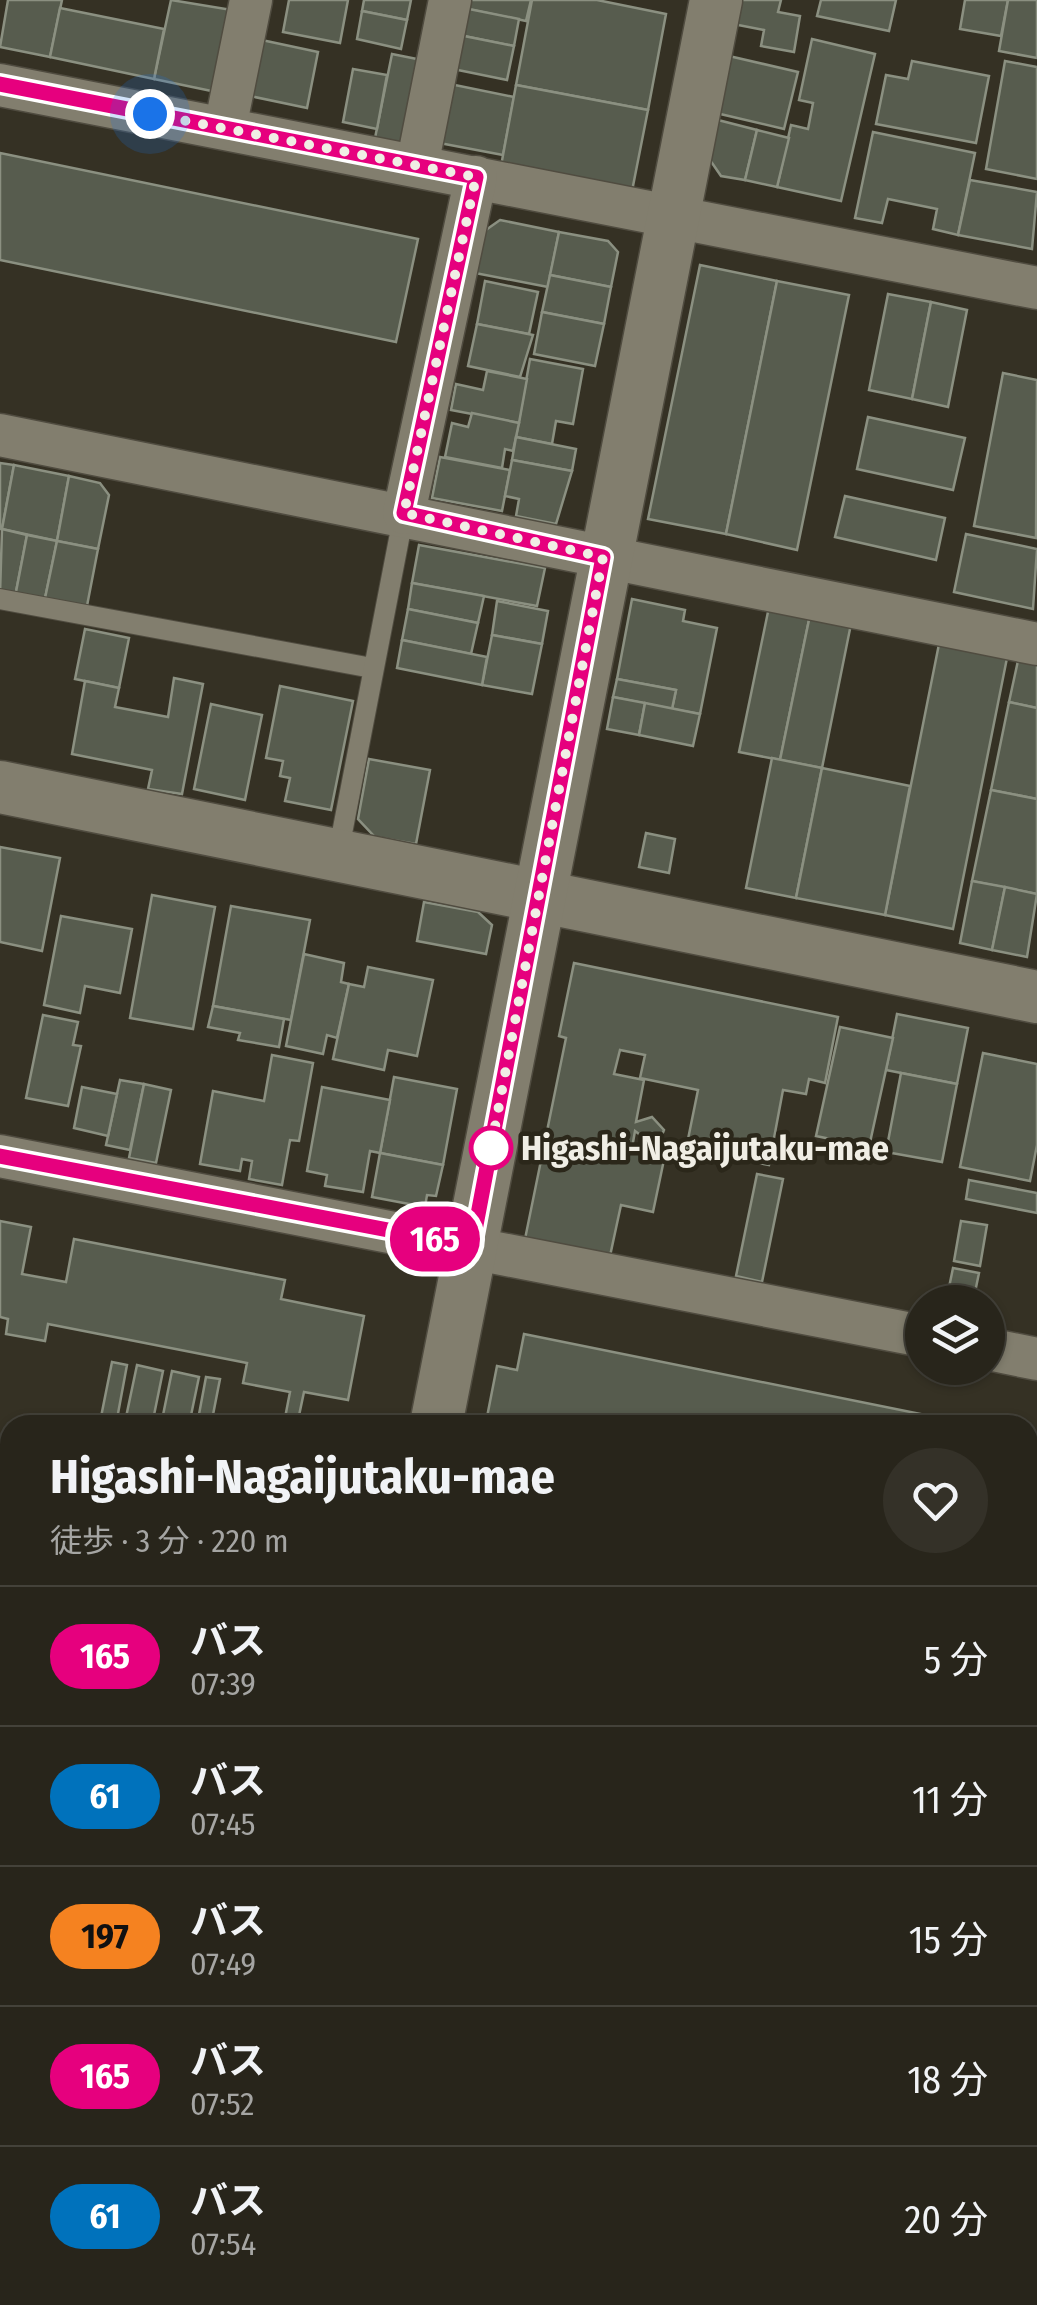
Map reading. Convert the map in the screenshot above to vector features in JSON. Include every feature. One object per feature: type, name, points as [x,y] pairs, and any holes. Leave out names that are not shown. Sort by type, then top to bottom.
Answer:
[{"type":"street","points":[[417,166],[450,0]]},
{"type":"street","points":[[438,1415],[542,894],[603,557],[716,0]]},
{"type":"street","points":[[225,128],[244,1]]},
{"type":"street","points":[[0,84],[1037,288]]},
{"type":"street","points":[[404,513],[476,177]]},
{"type":"street","points":[[0,436],[404,513],[1037,644]]},
{"type":"street","points":[[0,787],[1037,997]]},
{"type":"street","points":[[0,1156],[905,1333]]},
{"type":"street","points":[[1005,1352],[1037,1359]]},
{"type":"lane","points":[[338,854],[404,513]]},
{"type":"lane","points":[[0,599],[372,668]]},
{"type":"building","points":[[8,0],[62,0],[50,57],[0,47]]},
{"type":"building","points":[[171,0],[238,11],[221,93],[154,79]]},
{"type":"building","points":[[289,0],[348,0],[340,43],[283,32]]},
{"type":"building","points":[[364,0],[411,0],[407,20],[362,11]]},
{"type":"building","points":[[460,0],[531,0],[526,21],[458,7]]},
{"type":"building","points":[[532,0],[597,0],[666,14],[648,110],[516,85]]},
{"type":"building","points":[[737,0],[781,0],[778,12],[800,16],[794,52],[761,46],[764,30],[733,24]]},
{"type":"building","points":[[821,0],[896,0],[889,31],[817,16]]},
{"type":"building","points":[[965,0],[1008,0],[1001,36],[960,29]]},
{"type":"building","points":[[1008,0],[1037,0],[1037,58],[999,51]]},
{"type":"building","points":[[60,8],[164,29],[154,79],[50,57]]},
{"type":"building","points":[[464,8],[519,19],[514,46],[459,35]]},
{"type":"building","points":[[362,11],[407,20],[401,49],[357,39]]},
{"type":"building","points":[[459,35],[514,46],[507,80],[453,69]]},
{"type":"building","points":[[257,39],[318,52],[307,108],[245,95]]},
{"type":"building","points":[[812,39],[875,54],[841,201],[777,187],[791,125],[808,129],[813,103],[799,100]]},
{"type":"building","points":[[392,54],[427,61],[410,145],[375,138]]},
{"type":"building","points":[[729,56],[798,72],[784,129],[716,113]]},
{"type":"building","points":[[912,61],[989,76],[976,143],[876,124],[886,75],[908,79]]},
{"type":"building","points":[[1005,61],[1037,67],[1037,179],[986,169]]},
{"type":"building","points":[[353,69],[387,75],[377,129],[343,122]]},
{"type":"building","points":[[445,83],[514,97],[503,155],[434,142]]},
{"type":"building","points":[[516,85],[648,110],[632,191],[501,166]]},
{"type":"building","points":[[718,120],[757,130],[745,180],[721,176],[710,160]]},
{"type":"building","points":[[757,130],[789,138],[777,187],[745,180]]},
{"type":"building","points":[[873,132],[975,153],[958,235],[933,229],[937,209],[888,199],[882,223],[855,218]]},
{"type":"building","points":[[0,153],[418,239],[396,342],[0,260]]},
{"type":"building","points":[[970,180],[1037,192],[1032,249],[958,235]]},
{"type":"building","points":[[500,220],[559,232],[548,287],[475,273],[483,232]]},
{"type":"building","points":[[559,232],[608,241],[618,252],[611,287],[550,275]]},
{"type":"building","points":[[700,265],[777,281],[726,534],[648,519]]},
{"type":"building","points":[[550,275],[611,287],[604,324],[542,312]]},
{"type":"building","points":[[485,281],[538,292],[529,334],[477,324]]},
{"type":"building","points":[[777,281],[849,295],[797,550],[726,534]]},
{"type":"building","points":[[888,294],[931,302],[912,399],[869,390]]},
{"type":"building","points":[[931,302],[967,310],[948,407],[912,399]]},
{"type":"building","points":[[542,312],[604,324],[595,366],[534,354]]},
{"type":"building","points":[[477,324],[533,335],[520,377],[468,366]]},
{"type":"building","points":[[530,359],[583,369],[573,424],[556,421],[552,444],[516,437]]},
{"type":"building","points":[[487,371],[527,379],[519,423],[451,410],[456,384],[483,390]]},
{"type":"building","points":[[1003,373],[1037,380],[1036,538],[974,526]]},
{"type":"building","points":[[472,413],[519,423],[513,451],[505,449],[502,468],[445,457],[452,423],[468,427]]},
{"type":"building","points":[[868,417],[965,438],[953,490],[857,469]]},
{"type":"building","points":[[516,437],[576,449],[572,471],[512,460]]},
{"type":"building","points":[[440,457],[510,470],[502,511],[432,498]]},
{"type":"building","points":[[512,460],[572,471],[556,524],[516,516],[519,499],[505,496]]},
{"type":"building","points":[[0,463],[14,465],[2,529],[0,529]]},
{"type":"building","points":[[14,465],[69,476],[57,541],[2,529]]},
{"type":"building","points":[[69,476],[100,483],[109,495],[98,549],[57,541]]},
{"type":"building","points":[[845,496],[945,518],[936,560],[835,537]]},
{"type":"building","points":[[2,529],[27,535],[15,597],[0,594]]},
{"type":"building","points":[[966,534],[1037,549],[1033,609],[954,592]]},
{"type":"building","points":[[27,535],[57,541],[44,603],[15,597]]},
{"type":"building","points":[[57,541],[98,549],[86,611],[44,603]]},
{"type":"building","points":[[419,545],[545,568],[537,606],[412,583]]},
{"type":"building","points":[[412,583],[484,596],[478,623],[408,609]]},
{"type":"building","points":[[632,599],[685,610],[683,621],[717,628],[700,714],[672,709],[676,690],[617,679]]},
{"type":"building","points":[[497,601],[548,611],[542,644],[492,635]]},
{"type":"building","points":[[769,607],[810,615],[780,760],[739,752]]},
{"type":"building","points":[[408,609],[478,623],[471,654],[402,640]]},
{"type":"building","points":[[810,615],[851,624],[822,768],[780,760]]},
{"type":"building","points":[[85,629],[129,638],[119,688],[75,679]]},
{"type":"building","points":[[492,635],[542,644],[532,694],[482,685]]},
{"type":"building","points":[[402,640],[487,657],[482,685],[397,668]]},
{"type":"building","points":[[939,644],[1007,658],[953,929],[885,915]]},
{"type":"building","points":[[1019,656],[1037,660],[1037,708],[1009,702]]},
{"type":"building","points":[[174,678],[203,684],[182,794],[148,789],[152,770],[72,754],[85,681],[119,688],[115,707],[168,717]]},
{"type":"building","points":[[617,679],[676,690],[672,709],[613,697]]},
{"type":"building","points":[[280,686],[353,701],[331,810],[285,801],[290,778],[280,776],[283,761],[266,758]]},
{"type":"building","points":[[613,697],[645,703],[639,735],[607,729]]},
{"type":"building","points":[[1009,702],[1037,708],[1037,799],[991,790]]},
{"type":"building","points":[[645,703],[700,714],[693,746],[639,735]]},
{"type":"building","points":[[211,704],[262,715],[245,800],[194,789]]},
{"type":"building","points":[[772,758],[822,768],[796,898],[746,888]]},
{"type":"building","points":[[369,759],[430,770],[416,844],[375,837],[358,819]]},
{"type":"building","points":[[822,768],[910,786],[885,915],[796,898]]},
{"type":"building","points":[[991,790],[1037,799],[1037,894],[972,881]]},
{"type":"building","points":[[646,833],[675,839],[669,873],[639,867]]},
{"type":"building","points":[[0,847],[60,858],[42,951],[0,942]]},
{"type":"building","points":[[972,881],[1005,887],[992,950],[960,943]]},
{"type":"building","points":[[1005,887],[1037,894],[1027,957],[992,950]]},
{"type":"building","points":[[152,895],[215,907],[193,1029],[130,1018]]},
{"type":"building","points":[[424,902],[478,912],[492,925],[486,954],[417,941]]},
{"type":"building","points":[[231,906],[310,920],[291,1020],[213,1006]]},
{"type":"building","points":[[61,916],[132,929],[120,993],[85,986],[80,1013],[44,1005]]},
{"type":"building","points":[[304,954],[344,963],[341,982],[349,984],[337,1038],[327,1035],[323,1054],[286,1046]]},
{"type":"building","points":[[574,963],[838,1017],[825,1083],[809,1079],[806,1094],[783,1090],[769,1165],[686,1149],[698,1090],[640,1078],[645,1055],[620,1050],[614,1074],[644,1080],[636,1122],[652,1117],[664,1130],[660,1140],[651,1143],[635,1131],[632,1148],[665,1155],[653,1212],[621,1205],[610,1256],[525,1239],[566,1038],[559,1036]]},
{"type":"building","points":[[368,967],[433,980],[417,1056],[388,1050],[384,1070],[333,1059],[349,984],[364,987]]},
{"type":"building","points":[[213,1006],[284,1019],[279,1047],[238,1040],[240,1033],[208,1027]]},
{"type":"building","points":[[897,1014],[968,1028],[957,1084],[886,1070]]},
{"type":"building","points":[[43,1015],[78,1022],[73,1045],[81,1046],[68,1106],[26,1098]]},
{"type":"building","points":[[840,1027],[893,1038],[869,1147],[816,1136]]},
{"type":"building","points":[[983,1053],[1037,1064],[1037,1145],[1030,1181],[960,1167]]},
{"type":"building","points":[[272,1055],[313,1063],[299,1141],[290,1140],[282,1185],[249,1179],[252,1161],[242,1159],[240,1171],[200,1164],[213,1091],[264,1101]]},
{"type":"building","points":[[901,1073],[957,1084],[942,1162],[886,1152]]},
{"type":"building","points":[[394,1077],[457,1089],[443,1165],[380,1153]]},
{"type":"building","points":[[120,1080],[144,1084],[130,1150],[106,1145]]},
{"type":"building","points":[[144,1084],[171,1090],[156,1163],[129,1158]]},
{"type":"building","points":[[82,1087],[117,1094],[108,1136],[74,1128]]},
{"type":"building","points":[[322,1087],[390,1100],[380,1153],[370,1151],[363,1192],[325,1186],[327,1175],[307,1171]]},
{"type":"building","points":[[380,1153],[443,1165],[436,1196],[427,1195],[425,1207],[372,1197]]},
{"type":"building","points":[[757,1174],[783,1179],[762,1282],[736,1276]]},
{"type":"building","points":[[969,1180],[1037,1193],[1037,1213],[966,1199]]},
{"type":"building","points":[[0,1221],[31,1227],[22,1274],[66,1282],[74,1239],[285,1280],[281,1299],[364,1316],[348,1400],[304,1392],[299,1415],[286,1415],[290,1392],[243,1383],[247,1363],[48,1324],[45,1341],[6,1334],[8,1319],[0,1317]]},
{"type":"building","points":[[961,1221],[987,1225],[980,1266],[954,1261]]},
{"type":"building","points":[[953,1268],[979,1273],[977,1285],[950,1285]]},
{"type":"building","points":[[524,1334],[925,1415],[487,1415],[497,1366],[517,1370]]},
{"type":"building","points":[[112,1362],[127,1365],[118,1415],[101,1415]]},
{"type":"building","points":[[137,1365],[163,1371],[154,1415],[126,1415]]},
{"type":"building","points":[[172,1371],[199,1377],[191,1415],[163,1415]]},
{"type":"building","points":[[206,1377],[220,1379],[213,1415],[199,1415]]},
{"type":"bus line","name":"165","points":[[0,84],[476,177],[404,513],[603,557],[542,894],[472,1246],[0,1156]]},
{"type":"place","name":"Higashi-Nagaijutaku-mae","points":[[491,1148]]},
{"type":"route","points":[[150,114],[476,177],[404,513],[603,557],[491,1148]]}]
